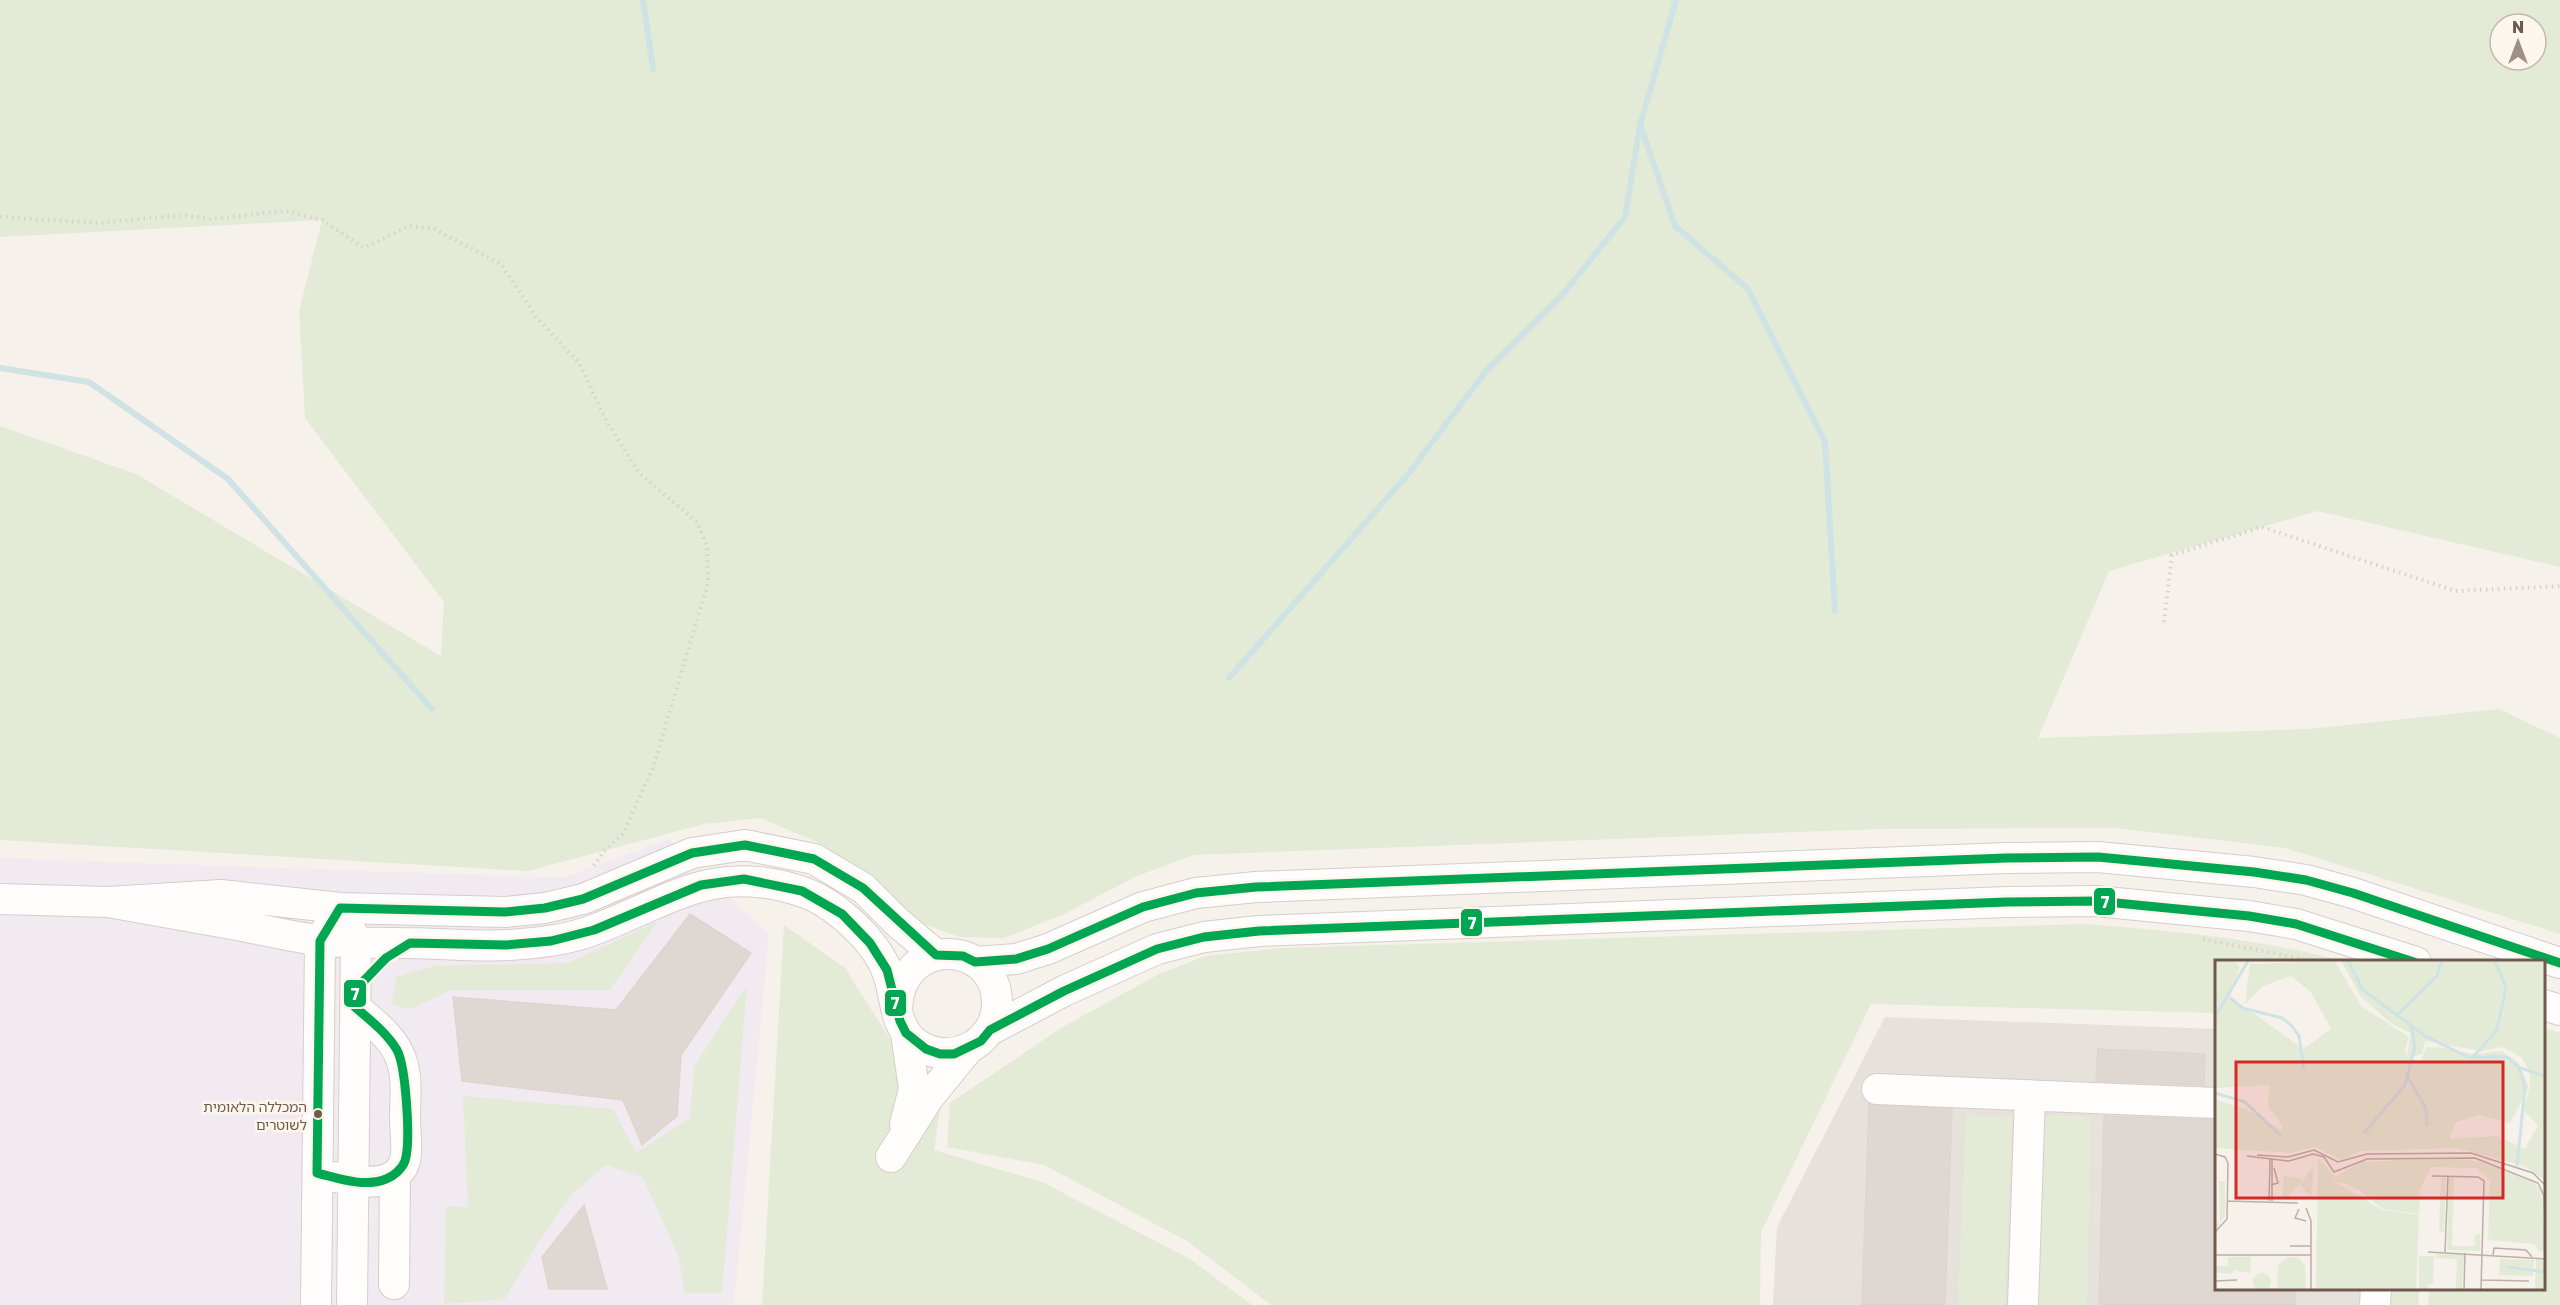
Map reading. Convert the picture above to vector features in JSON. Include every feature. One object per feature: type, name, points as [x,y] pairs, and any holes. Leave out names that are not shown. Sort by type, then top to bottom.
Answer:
[{"type":"street","points":[[0,899],[108,902],[221,895],[340,908],[505,912],[545,908],[583,899],[693,853],[745,845],[814,859],[863,888],[897,922],[936,955]]},
{"type":"street","points":[[975,962],[1016,959],[1048,950],[1143,907],[1196,893],[1256,887],[2006,858],[2098,857],[2254,872],[2306,880],[2353,893],[2560,963]]},
{"type":"street","points":[[108,902],[320,941],[506,945],[551,941],[594,930],[701,885],[744,879],[802,891],[842,914],[870,943],[887,970],[901,1020],[926,1049],[940,1054],[954,1054],[1064,991],[1158,949],[1204,937],[1259,931],[2007,902],[2096,901],[2249,916],[2296,924],[2410,960]]},
{"type":"street","points":[[316,1305],[320,941],[340,908]]},
{"type":"street","points":[[340,908],[356,941],[352,1305]]},
{"type":"street","points":[[356,998],[386,958],[410,943]]},
{"type":"street","points":[[936,955],[963,956],[975,962],[986,972],[994,986],[998,1001],[996,1016],[979,1040],[929,1097],[896,1148],[914,1089],[897,994],[907,974],[923,960],[936,955]]},
{"type":"street","points":[[317,1173],[353,1182],[378,1182],[395,1175],[405,1161],[405,1085],[401,1058],[356,998]]},
{"type":"street","points":[[2545,1005],[2560,1010]]},
{"type":"street","points":[[1877,1089],[2215,1103]]},
{"type":"street","points":[[2023,1305],[2030,1095]]},
{"type":"street","points":[[394,1284],[395,1175]]},
{"type":"street","points":[[2375,1305],[2376,1290]]},
{"type":"path","points":[[0,217],[96,223],[184,215],[210,219],[285,212],[322,220],[364,248],[409,226],[434,229],[501,264],[536,317],[579,363],[606,420],[639,473],[697,522],[708,546],[708,584],[654,765],[623,834],[604,851],[590,872],[583,899]]},
{"type":"path","points":[[2164,622],[2172,555],[2262,527],[2455,591],[2560,586]]},
{"type":"shaded area","points":[[669,839],[769,935],[734,1305],[0,1305],[0,858],[563,878]]},
{"type":"shaded area","points":[[1885,1017],[2215,1029],[2215,1290],[2419,1290],[2418,1305],[1773,1305],[1777,1227]]},
{"type":"green space","points":[[0,0],[2560,0],[2560,567],[2318,511],[2109,571],[2038,738],[2309,729],[2499,709],[2560,738],[2560,934],[2285,848],[2116,828],[1880,829],[1194,855],[1137,876],[1064,914],[1004,938],[959,937],[919,922],[881,884],[819,843],[761,818],[704,824],[528,871],[0,840],[0,426],[136,474],[441,656],[444,602],[305,418],[299,311],[322,220],[0,237]]},
{"type":"green space","points":[[657,922],[610,990],[452,990],[408,1010],[391,1003],[397,977],[433,966],[567,963]]},
{"type":"green space","points":[[2085,924],[2246,941],[2337,960],[2215,960],[2215,1013],[1871,1004],[1761,1232],[1760,1305],[1271,1305],[1187,1241],[1044,1165],[947,1147],[950,1103],[1061,1028],[1157,975],[1205,956],[1282,948]]},
{"type":"green space","points":[[784,925],[845,968],[889,1038],[944,1083],[934,1150],[1042,1182],[1190,1259],[1252,1305],[762,1305]]},
{"type":"green space","points":[[747,985],[722,1293],[685,1293],[678,1255],[643,1178],[606,1165],[573,1193],[543,1235],[505,1299],[444,1304],[446,1206],[468,1207],[463,1096],[613,1109],[636,1153],[690,1118],[694,1067]]},
{"type":"green space","points":[[2545,1028],[2560,1033],[2560,1305],[2428,1305],[2429,1290],[2545,1290]]},
{"type":"green space","points":[[1966,1115],[2012,1117],[2005,1305],[1958,1305]]},
{"type":"green space","points":[[2045,1115],[2091,1117],[2087,1305],[2038,1305]]},
{"type":"green space","points":[[2389,1290],[2417,1290],[2416,1305],[2388,1305]]},
{"type":"building","points":[[690,914],[751,953],[681,1055],[677,1116],[642,1145],[623,1100],[462,1081],[453,997],[616,1010]]},
{"type":"building","points":[[2098,1049],[2205,1054],[2204,1085],[2096,1081]]},
{"type":"building","points":[[1869,1104],[1952,1109],[1945,1305],[1862,1305]]},
{"type":"building","points":[[2104,1116],[2215,1120],[2215,1290],[2296,1290],[2295,1305],[2099,1305]]},
{"type":"building","points":[[584,1205],[607,1289],[549,1289],[542,1257]]},
{"type":"waterway","points":[[643,0],[653,69]]},
{"type":"waterway","points":[[1229,678],[1409,473],[1486,371],[1563,294],[1625,217],[1640,125],[1676,0]]},
{"type":"waterway","points":[[1641,127],[1675,226],[1748,289],[1825,442],[1835,611]]},
{"type":"waterway","points":[[0,368],[89,382],[228,479],[432,709]]},
{"type":"transit line","name":"7","points":[[2408,960],[2296,924],[2249,916],[2096,901],[2007,902],[1259,931],[1204,937],[1157,949],[1064,991],[990,1030],[981,1041],[954,1054],[940,1054],[926,1049],[906,1033],[900,1021],[887,970],[870,943],[842,914],[802,891],[744,879],[701,885],[594,930],[551,941],[506,945],[410,943],[386,958],[355,990],[355,1007],[388,1038],[397,1050],[400,1059],[405,1088],[408,1138],[405,1161],[395,1174],[378,1182],[351,1181],[317,1173],[320,941],[340,908],[505,912],[545,908],[583,899],[692,853],[745,845],[814,859],[863,888],[936,955],[963,956],[975,962],[1016,959],[1048,949],[1143,907],[1196,893],[1256,887],[2006,858],[2098,857],[2254,872],[2306,880],[2353,893],[2560,963]]},
{"type":"place","name":"המכללה הלאומית לשוטרים","points":[[318,1114]]}]
